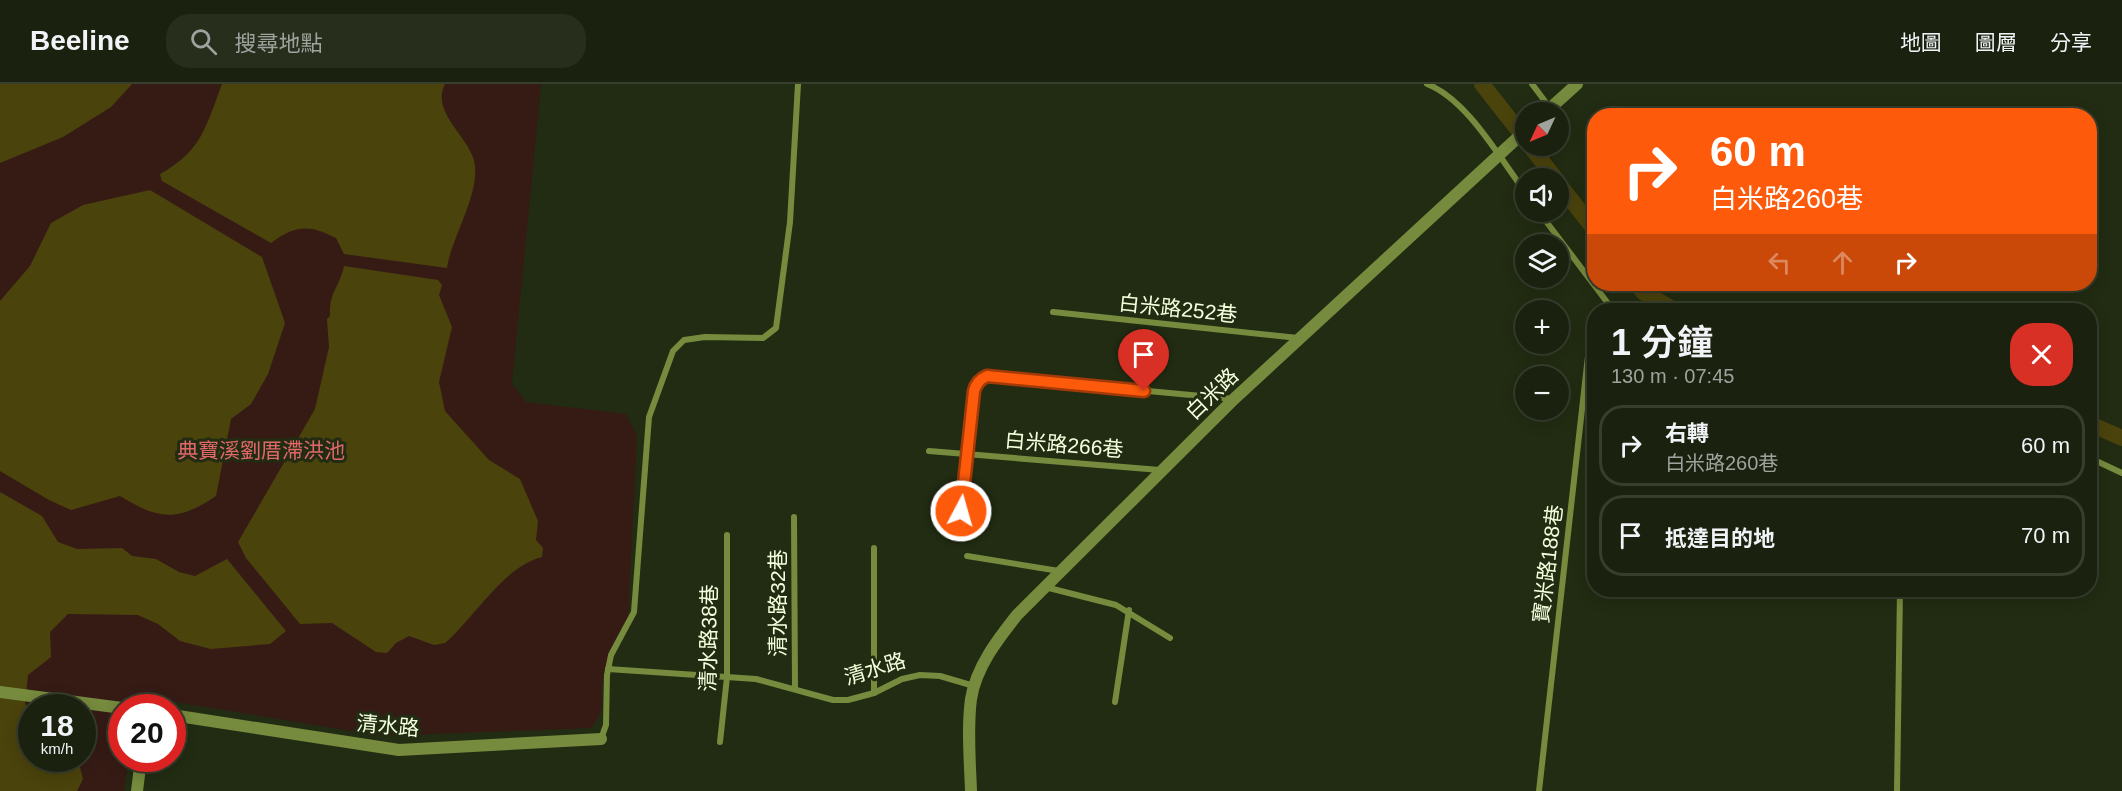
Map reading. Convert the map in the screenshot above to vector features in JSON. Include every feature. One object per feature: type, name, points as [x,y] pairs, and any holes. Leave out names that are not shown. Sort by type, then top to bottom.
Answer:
[{"type":"street","points":[[1557,102],[1577,84]]},
{"type":"street","name":"白米路","points":[[971,791],[971,698],[979,672],[998,640],[1044,586],[1234,399],[1515,139]]},
{"type":"street","points":[[0,692],[108,706]]},
{"type":"street","name":"清水路","points":[[186,717],[399,750],[601,739]]},
{"type":"street","points":[[137,791],[139,772]]},
{"type":"lane","points":[[601,739],[606,725],[608,669],[611,655],[634,612],[649,417],[673,351],[684,340],[705,337],[763,338],[776,328],[790,222],[798,84]]},
{"type":"lane","points":[[1427,84],[1455,102],[1498,153],[1515,177]]},
{"type":"lane","points":[[1532,84],[1543,102]]},
{"type":"lane","points":[[1547,222],[1587,276]]},
{"type":"lane","points":[[1599,291],[1608,303]]},
{"type":"lane","name":"白米路252巷","points":[[1053,312],[1299,339]]},
{"type":"lane","name":"寶米路188巷","points":[[1539,791],[1587,365]]},
{"type":"lane","points":[[961,511],[975,384],[987,376],[1234,399]]},
{"type":"lane","name":"白米路266巷","points":[[929,451],[1161,470]]},
{"type":"lane","points":[[2097,461],[2122,473]]},
{"type":"lane","name":"清水路32巷","points":[[794,517],[795,689]]},
{"type":"lane","name":"清水路38巷","points":[[720,742],[727,677],[727,535]]},
{"type":"lane","points":[[873,548],[874,693]]},
{"type":"lane","points":[[967,556],[1059,571]]},
{"type":"lane","points":[[1044,586],[1129,610],[1170,638]]},
{"type":"lane","points":[[1897,791],[1899,597]]},
{"type":"lane","points":[[1115,702],[1129,610]]},
{"type":"lane","name":"清水路","points":[[608,669],[756,679],[840,700],[874,693],[902,679],[920,675],[940,676],[975,687]]},
{"type":"green space","name":"典寶溪劉厝滯洪池","points":[[0,84],[541,84],[512,384],[526,402],[626,414],[637,436],[628,617],[609,655],[603,679],[601,709],[596,720],[591,728],[382,736],[186,704],[186,694],[108,694],[108,772],[126,772],[124,791],[0,791]]},
{"type":"shaded area","points":[[0,84],[132,84],[111,107],[63,137],[0,163]]},
{"type":"shaded area","points":[[222,84],[445,84],[442,103],[451,122],[469,148],[475,170],[471,198],[454,242],[447,268],[344,254],[336,238],[318,230],[302,228],[287,233],[271,243],[162,181],[160,174],[185,156],[201,136]]},
{"type":"shaded area","points":[[150,190],[262,257],[285,323],[268,374],[251,404],[231,419],[216,496],[179,514],[168,515],[146,510],[120,496],[71,510],[49,500],[0,471],[0,301],[30,266],[51,223],[83,205]]},
{"type":"shaded area","points":[[344,266],[438,280],[442,285],[439,295],[452,327],[439,382],[445,411],[489,460],[520,479],[538,521],[536,540],[543,548],[542,557],[528,562],[502,582],[445,643],[434,645],[409,636],[396,643],[387,653],[376,652],[332,623],[300,624],[246,558],[238,542],[315,409],[329,347],[327,319],[330,316],[331,301]]},
{"type":"shaded area","points":[[0,492],[42,516],[58,542],[77,549],[122,548],[132,556],[156,559],[179,572],[195,576],[227,559],[286,631],[270,644],[211,649],[180,641],[158,624],[138,615],[68,614],[50,632],[51,657],[28,675],[26,694],[18,694],[18,772],[81,772],[83,779],[77,791],[0,791]]},
{"type":"waterway","points":[[1482,84],[1515,126]]},
{"type":"waterway","points":[[1538,156],[1547,168]]},
{"type":"waterway","points":[[1569,197],[1587,220]]},
{"type":"waterway","points":[[1642,291],[1662,303]]},
{"type":"waterway","points":[[2097,427],[2122,438]]},
{"type":"route","points":[[961,511],[975,384],[982,378],[987,376],[1144,391]]}]
